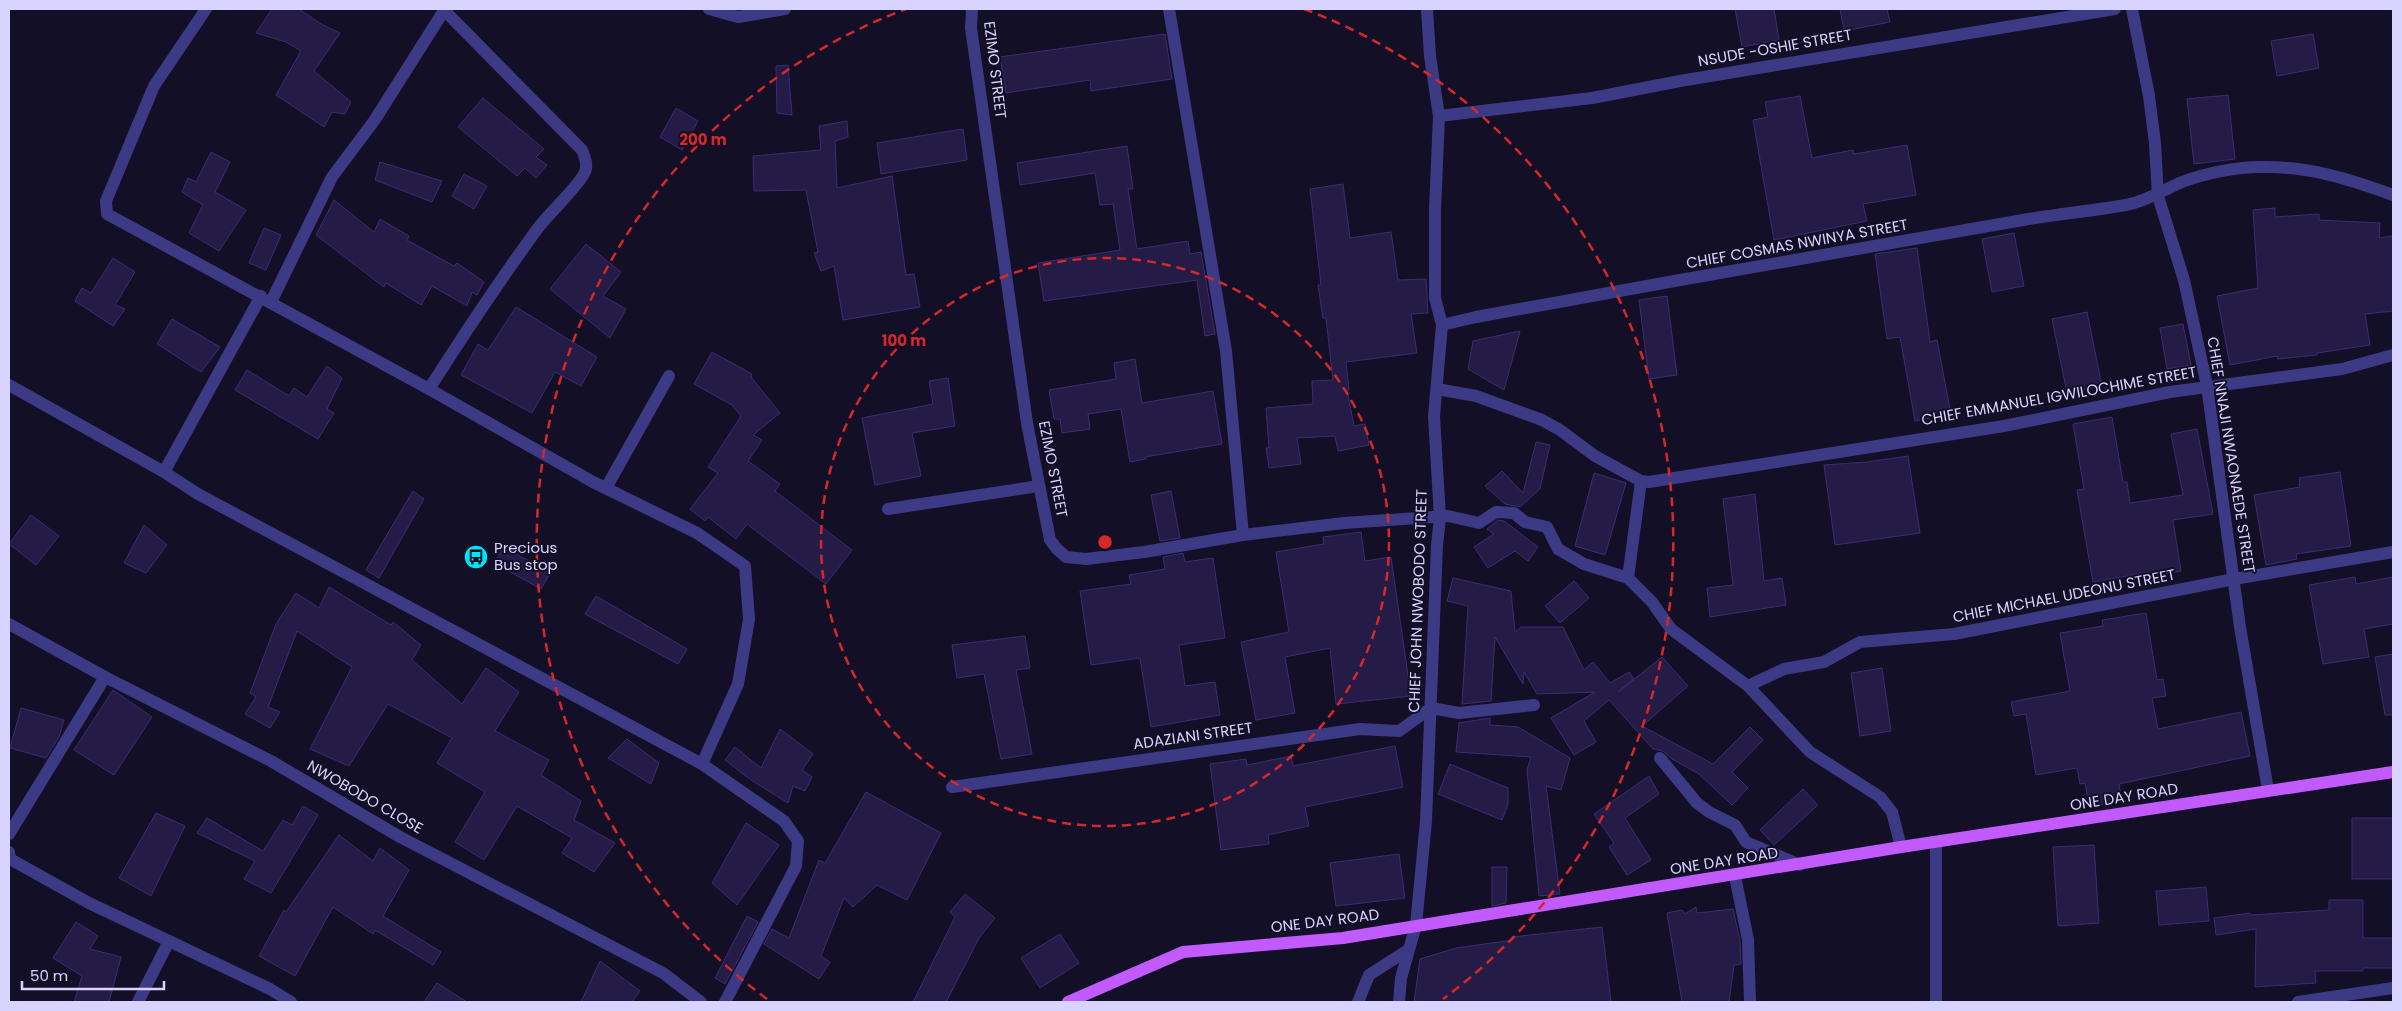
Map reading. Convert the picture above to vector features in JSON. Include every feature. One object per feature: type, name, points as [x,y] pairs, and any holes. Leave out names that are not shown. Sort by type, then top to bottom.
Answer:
[{"type":"main road","name":"ONE DAY ROAD","points":[[1068,1002],[1183,952],[1344,938],[1936,842],[2393,772]]},
{"type":"street","points":[[206,9],[154,86],[106,201],[107,214],[266,299],[606,488],[697,533],[745,566],[749,620],[738,684],[702,764]]},
{"type":"street","points":[[164,472],[266,299],[332,177],[374,122],[444,9],[582,150],[586,162],[585,171],[580,179],[549,213],[490,293],[429,389]]},
{"type":"street","points":[[710,9],[738,17],[785,9]]},
{"type":"street","name":"EZIMO STREET","points":[[972,9],[971,28],[1027,423],[1050,540],[1066,557],[1086,559],[1144,552],[1243,535],[1344,523],[1448,516],[1479,523],[1496,512],[1514,513],[1526,522],[1547,527],[1558,549],[1584,564],[1628,578]]},
{"type":"street","points":[[1169,9],[1226,351],[1243,535]]},
{"type":"street","name":"CHIEF JOHN NWOBODO STREET","points":[[1399,1002],[1401,978],[1416,925],[1426,821],[1432,708],[1436,545],[1440,518],[1434,416],[1442,325],[1435,298],[1435,210],[1439,116],[1430,56],[1428,9]]},
{"type":"street","name":"NSUDE -OSHIE STREET","points":[[1439,116],[1592,98],[1680,81],[2115,9]]},
{"type":"street","name":"CHIEF NNAJI NWAONAEDE STREET","points":[[2132,9],[2149,96],[2155,143],[2158,196],[2184,280],[2207,386],[2234,579],[2268,790]]},
{"type":"street","name":"CHIEF COSMAS NWINYA STREET","points":[[1442,325],[1519,309],[2026,219],[2128,205],[2158,196],[2181,183],[2203,175],[2258,167],[2316,170],[2340,176],[2393,195]]},
{"type":"street","name":"CHIEF EMMANUEL IGWILOCHIME STREET","points":[[1641,481],[1663,480],[1891,442],[2004,426],[2119,401],[2207,386],[2342,369],[2393,355]]},
{"type":"street","points":[[606,488],[669,376]]},
{"type":"street","points":[[9,384],[164,472],[206,499],[702,764],[784,821],[798,841],[796,866],[726,1002]]},
{"type":"street","points":[[1437,389],[1476,396],[1542,420],[1560,430],[1595,456],[1641,481],[1628,578],[1652,602],[1671,629],[1748,686],[1810,752],[1880,797],[1892,812],[1901,848]]},
{"type":"street","points":[[888,509],[1039,486]]},
{"type":"street","name":"CHIEF MICHAEL UDEONU STREET","points":[[1748,686],[1784,669],[1824,662],[1860,642],[1954,634],[2234,579],[2393,552]]},
{"type":"street","name":"NWOBODO CLOSE","points":[[9,624],[105,677],[271,761],[400,836],[663,973],[701,1002]]},
{"type":"street","points":[[9,834],[105,677]]},
{"type":"street","points":[[1432,708],[1459,713],[1534,705]]},
{"type":"street","name":"ADAZIANI STREET","points":[[952,787],[1360,729],[1399,731],[1432,708]]},
{"type":"street","points":[[1660,758],[1697,803],[1709,812],[1735,825],[1746,842],[1800,865]]},
{"type":"street","points":[[1936,842],[1936,1002]]},
{"type":"street","points":[[9,852],[10,859],[89,903],[270,989],[291,1002]]},
{"type":"street","points":[[1735,876],[1748,940],[1750,1002]]},
{"type":"street","points":[[138,1002],[169,941]]},
{"type":"street","points":[[1358,1002],[1369,975],[1408,950]]},
{"type":"street","points":[[2298,1002],[2393,988]]},
{"type":"building","points":[[272,9],[299,9],[321,24],[340,33],[314,71],[351,102],[345,114],[332,112],[324,127],[276,95],[301,51],[286,42],[256,33]]},
{"type":"building","points":[[1735,9],[1774,9],[1779,40],[1742,47]]},
{"type":"building","points":[[1840,9],[1887,9],[1890,22],[1844,31]]},
{"type":"building","points":[[1165,34],[1172,79],[1091,91],[1090,80],[1006,93],[1000,57]]},
{"type":"building","points":[[2313,34],[2319,68],[2277,76],[2271,41]]},
{"type":"building","points":[[788,65],[792,115],[777,113],[776,66]]},
{"type":"building","points":[[2228,95],[2235,159],[2194,164],[2187,99]]},
{"type":"building","points":[[1800,96],[1812,158],[1853,150],[1854,154],[1907,145],[1916,195],[1863,204],[1867,221],[1774,240],[1753,120],[1768,117],[1765,102]]},
{"type":"building","points":[[483,98],[544,149],[536,157],[547,165],[536,178],[525,168],[517,176],[458,127]]},
{"type":"building","points":[[676,108],[698,121],[682,150],[660,137]]},
{"type":"building","points":[[847,121],[848,137],[835,141],[837,188],[892,176],[906,275],[914,274],[920,307],[843,320],[834,266],[821,271],[814,253],[818,252],[806,190],[754,191],[753,156],[821,150],[819,126]]},
{"type":"building","points":[[963,129],[967,160],[881,174],[877,143]]},
{"type":"building","points":[[1127,146],[1133,189],[1128,189],[1137,249],[1188,241],[1190,254],[1201,252],[1215,334],[1205,336],[1197,280],[1044,301],[1038,263],[1120,250],[1113,204],[1100,205],[1095,173],[1020,185],[1017,163]]},
{"type":"building","points":[[211,152],[230,162],[215,192],[246,210],[219,251],[189,233],[203,205],[182,192],[188,178],[196,182]]},
{"type":"building","points":[[380,162],[442,181],[432,202],[375,180]]},
{"type":"building","points":[[464,174],[487,186],[474,209],[452,196]]},
{"type":"building","points":[[1343,184],[1350,238],[1391,232],[1398,280],[1426,279],[1428,313],[1411,314],[1417,353],[1346,362],[1349,390],[1347,390],[1354,426],[1365,424],[1369,445],[1338,451],[1335,436],[1297,438],[1301,464],[1269,468],[1266,448],[1269,448],[1266,408],[1313,404],[1312,381],[1333,380],[1326,318],[1323,318],[1318,285],[1321,285],[1310,189]]},
{"type":"building","points":[[334,200],[374,232],[380,219],[409,236],[407,240],[454,266],[457,263],[484,282],[477,295],[472,292],[467,306],[432,286],[421,305],[386,283],[384,287],[316,235]]},
{"type":"building","points":[[2275,208],[2275,217],[2319,214],[2319,220],[2380,223],[2379,238],[2393,236],[2393,311],[2365,314],[2370,345],[2317,353],[2317,355],[2278,359],[2277,356],[2230,365],[2217,296],[2258,288],[2253,210]]},
{"type":"building","points":[[264,228],[281,235],[266,270],[249,263]]},
{"type":"building","points":[[2014,233],[2024,286],[1992,292],[1982,239]]},
{"type":"building","points":[[586,244],[621,272],[603,296],[626,309],[610,338],[550,289]]},
{"type":"building","points":[[1917,248],[1930,342],[1937,340],[1951,414],[1915,421],[1900,337],[1887,339],[1875,254]]},
{"type":"building","points":[[113,258],[135,272],[115,305],[125,309],[113,326],[75,301],[82,288],[91,293]]},
{"type":"building","points":[[1667,296],[1677,375],[1649,379],[1639,300]]},
{"type":"building","points":[[516,307],[597,357],[581,386],[555,372],[532,413],[461,375],[478,344],[488,350]]},
{"type":"building","points":[[2087,312],[2102,386],[2067,393],[2052,319]]},
{"type":"building","points":[[172,319],[220,347],[201,372],[157,344]]},
{"type":"building","points":[[2183,324],[2191,365],[2167,369],[2160,328]]},
{"type":"building","points":[[1520,331],[1504,390],[1468,369],[1473,341]]},
{"type":"building","points":[[712,352],[752,374],[751,377],[780,413],[753,435],[762,440],[748,461],[780,484],[775,491],[852,550],[826,584],[747,524],[736,539],[708,517],[705,521],[690,509],[718,473],[708,467],[741,416],[732,405],[694,384]]},
{"type":"building","points":[[1135,359],[1142,403],[1213,391],[1222,444],[1145,457],[1146,459],[1130,462],[1121,409],[1088,414],[1090,429],[1062,433],[1060,419],[1054,419],[1049,390],[1116,379],[1114,363]]},
{"type":"building","points":[[327,366],[342,378],[327,409],[334,413],[318,439],[235,390],[247,370],[289,396],[294,388],[307,397]]},
{"type":"building","points":[[948,378],[955,426],[912,433],[921,476],[875,485],[862,418],[933,404],[929,381]]},
{"type":"building","points":[[2112,417],[2123,482],[2127,482],[2130,503],[2183,495],[2171,434],[2197,429],[2213,514],[2173,520],[2181,571],[2146,577],[2145,573],[2093,582],[2077,490],[2084,489],[2073,424]]},
{"type":"building","points":[[1536,442],[1550,445],[1540,489],[1520,507],[1505,504],[1485,486],[1502,471],[1523,493]]},
{"type":"building","points":[[1908,456],[1920,533],[1835,545],[1824,465],[1867,462]]},
{"type":"building","points":[[2340,472],[2351,546],[2296,554],[2297,559],[2266,565],[2254,495],[2300,487],[2299,478]]},
{"type":"building","points":[[1594,473],[1626,483],[1605,555],[1575,546]]},
{"type":"building","points":[[413,491],[424,499],[379,578],[366,570]]},
{"type":"building","points":[[1171,491],[1180,538],[1160,541],[1151,495]]},
{"type":"building","points":[[1755,494],[1764,581],[1782,578],[1786,605],[1710,617],[1707,588],[1733,585],[1723,499]]},
{"type":"building","points":[[31,515],[59,536],[36,565],[9,544]]},
{"type":"building","points":[[1498,520],[1504,521],[1538,547],[1528,561],[1515,551],[1488,568],[1474,547],[1494,534],[1487,529]]},
{"type":"building","points":[[144,525],[167,545],[146,573],[124,563]]},
{"type":"building","points":[[1361,532],[1365,561],[1391,557],[1411,696],[1336,704],[1330,648],[1285,657],[1295,713],[1256,720],[1241,642],[1289,632],[1276,552],[1324,544],[1323,537]]},
{"type":"building","points":[[504,547],[550,573],[541,589],[494,563]]},
{"type":"building","points":[[1183,553],[1185,562],[1213,558],[1225,638],[1179,645],[1185,686],[1215,682],[1220,715],[1151,727],[1140,658],[1091,665],[1080,591],[1131,584],[1129,575],[1165,569],[1163,557]]},
{"type":"building","points":[[2355,577],[2356,584],[2393,577],[2393,624],[2364,629],[2369,657],[2323,664],[2309,585]]},
{"type":"building","points":[[1453,578],[1511,591],[1515,632],[1521,627],[1563,627],[1584,670],[1593,662],[1610,683],[1629,672],[1634,679],[1618,692],[1662,657],[1688,686],[1642,726],[1713,764],[1750,727],[1763,740],[1732,772],[1748,788],[1732,805],[1699,774],[1672,759],[1663,751],[1653,749],[1609,700],[1584,721],[1596,742],[1574,755],[1551,718],[1595,692],[1537,694],[1524,672],[1523,684],[1495,637],[1491,701],[1462,704],[1468,606],[1447,601]]},
{"type":"building","points":[[1574,581],[1589,598],[1560,623],[1545,606]]},
{"type":"building","points":[[329,587],[391,625],[393,622],[421,645],[412,660],[462,704],[486,668],[519,692],[495,731],[549,760],[541,775],[581,801],[574,820],[615,843],[594,872],[562,853],[572,838],[517,806],[484,860],[455,842],[485,792],[437,763],[452,738],[388,704],[349,766],[310,749],[352,667],[297,631],[268,707],[280,712],[270,728],[245,714],[256,697],[250,693],[276,624],[296,593],[319,608]]},
{"type":"building","points":[[596,596],[687,649],[678,664],[585,614]]},
{"type":"building","points":[[2146,613],[2157,680],[2163,679],[2166,696],[2152,698],[2158,729],[2241,712],[2250,756],[2119,784],[2122,801],[2089,806],[2085,783],[2080,784],[2077,768],[2036,775],[2026,714],[2014,716],[2011,702],[2070,691],[2060,633],[2103,626],[2102,620]]},
{"type":"building","points":[[1025,636],[1030,668],[1016,670],[1032,754],[1001,759],[984,674],[957,678],[952,645]]},
{"type":"building","points":[[2393,654],[2393,715],[2385,715],[2375,657]]},
{"type":"building","points":[[1882,668],[1891,731],[1860,736],[1851,673]]},
{"type":"building","points":[[113,690],[152,717],[114,775],[74,750]]},
{"type":"building","points":[[21,708],[64,720],[59,737],[46,758],[10,748]]},
{"type":"building","points":[[1490,718],[1490,725],[1518,727],[1570,758],[1561,790],[1546,786],[1560,894],[1539,896],[1527,770],[1531,757],[1456,752],[1459,723]]},
{"type":"building","points":[[780,729],[813,754],[802,770],[812,777],[805,791],[793,786],[788,803],[751,780],[725,760],[735,747],[761,768]]},
{"type":"building","points":[[627,739],[659,763],[651,784],[608,758]]},
{"type":"building","points":[[1395,746],[1403,787],[1305,807],[1309,826],[1268,835],[1269,844],[1221,850],[1210,764],[1246,759],[1247,765],[1291,756],[1293,766]]},
{"type":"building","points":[[1450,764],[1508,788],[1508,805],[1502,820],[1438,794]]},
{"type":"building","points":[[1649,776],[1659,794],[1625,818],[1651,860],[1627,875],[1609,847],[1614,843],[1594,814]]},
{"type":"building","points":[[1803,789],[1818,805],[1774,845],[1760,830]]},
{"type":"building","points":[[866,792],[941,833],[907,900],[877,885],[853,907],[844,898],[821,956],[830,962],[819,979],[764,944],[772,929],[789,938],[819,860],[825,863]]},
{"type":"building","points":[[303,806],[318,815],[271,893],[244,879],[255,861],[197,833],[207,818],[263,851],[283,820],[292,825]]},
{"type":"building","points":[[156,813],[185,826],[151,896],[119,878]]},
{"type":"building","points":[[2352,818],[2393,818],[2393,879],[2352,879]]},
{"type":"building","points":[[746,823],[779,845],[737,905],[712,883]]},
{"type":"building","points":[[339,835],[373,861],[380,848],[409,870],[383,916],[441,952],[433,965],[375,930],[373,934],[333,907],[295,976],[259,956],[284,910],[286,912]]},
{"type":"building","points":[[2094,845],[2099,923],[2058,926],[2053,847]]},
{"type":"building","points":[[1399,854],[1405,898],[1336,906],[1330,863]]},
{"type":"building","points":[[1492,867],[1507,867],[1506,903],[1492,906]]},
{"type":"building","points":[[2206,887],[2209,921],[2159,925],[2156,891]]},
{"type":"building","points":[[965,894],[995,918],[979,938],[946,1002],[913,1002],[955,917],[950,912]]},
{"type":"building","points":[[2329,900],[2363,900],[2363,938],[2393,938],[2393,968],[2363,968],[2363,971],[2315,971],[2316,983],[2255,987],[2256,929],[2216,935],[2214,918],[2250,913],[2250,915],[2329,910]]},
{"type":"building","points":[[1696,907],[1697,913],[1733,909],[1740,941],[1741,964],[1734,965],[1729,1002],[1682,1002],[1667,913],[1682,910],[1685,914]]},
{"type":"building","points":[[747,916],[758,922],[725,984],[715,978]]},
{"type":"building","points":[[76,922],[98,936],[90,949],[121,957],[109,1002],[74,1002],[82,976],[53,958]]},
{"type":"building","points":[[1602,927],[1611,1002],[1414,1002],[1420,959],[1456,948],[1513,940],[1512,937]]},
{"type":"building","points":[[1060,934],[1079,963],[1040,988],[1021,958]]},
{"type":"building","points":[[600,961],[640,991],[632,1002],[581,1002]]},
{"type":"building","points":[[437,983],[467,1002],[424,1002]]},
{"type":"place","name":"Precious Bus stop","points":[[476,557]]}]
